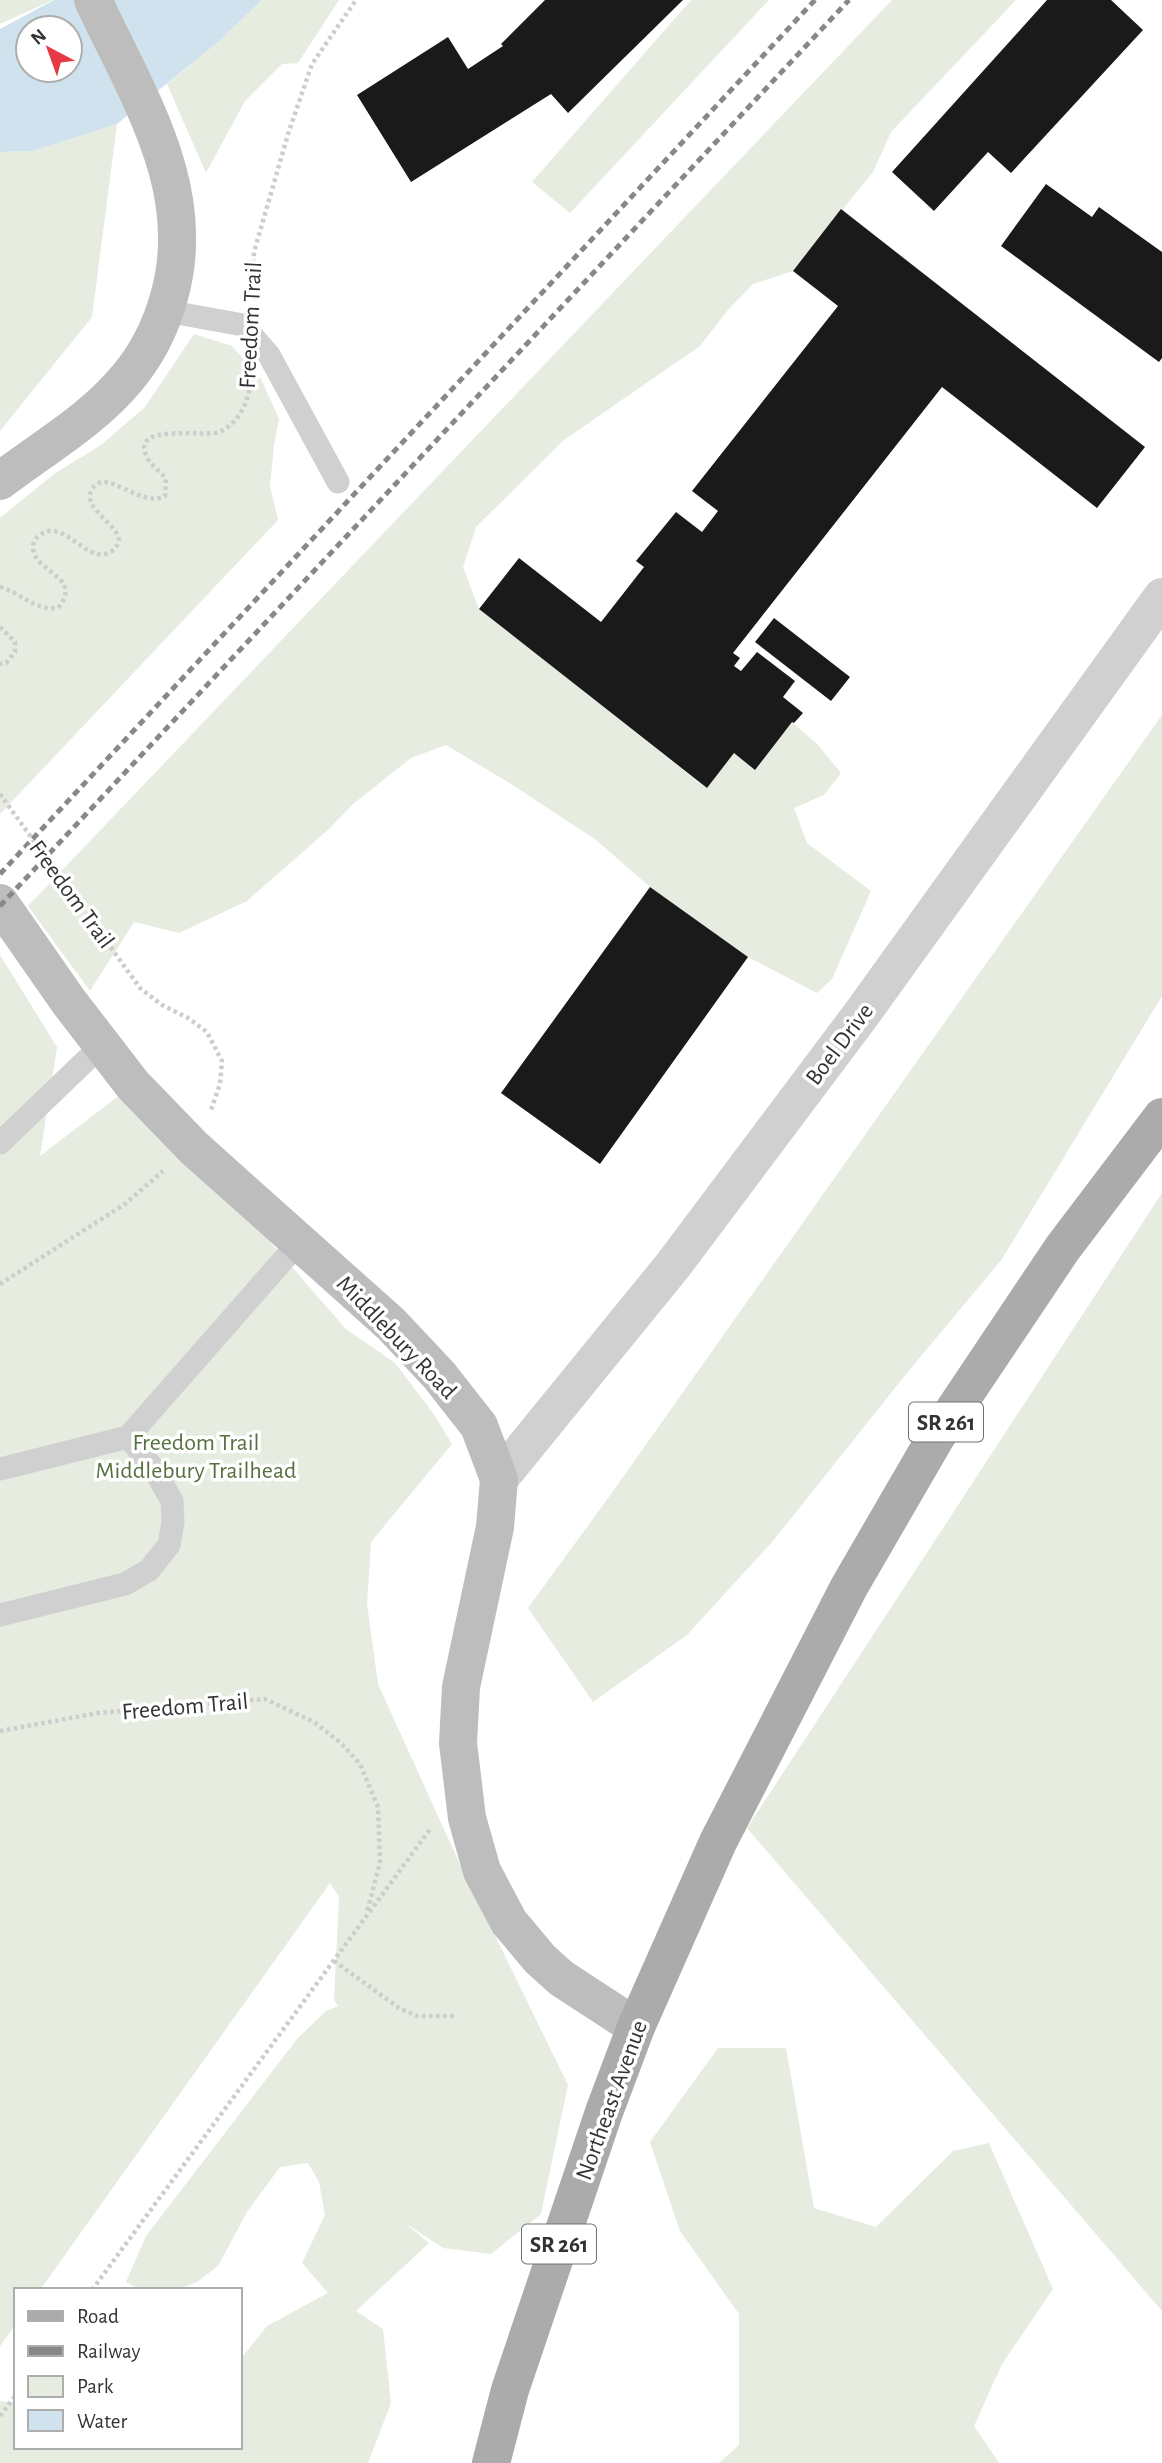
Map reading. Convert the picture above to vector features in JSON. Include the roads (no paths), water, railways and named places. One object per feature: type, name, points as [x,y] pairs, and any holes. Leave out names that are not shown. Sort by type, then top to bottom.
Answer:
[{"type":"main road","name":"Northeast Avenue","points":[[491,2463],[515,2377],[604,2112],[636,2027],[718,1842],[849,1587],[936,1437],[1062,1249],[1162,1117]]},
{"type":"street","points":[[0,481],[84,419],[128,378],[145,354],[166,311],[178,254],[179,229],[175,195],[166,159],[93,0]]},
{"type":"street","name":"Boel Drive","points":[[499,1479],[682,1254],[863,1012],[1162,597]]},
{"type":"street","name":"Middlebury Road","points":[[0,903],[101,1046],[144,1096],[194,1148],[391,1324],[439,1375],[479,1426],[499,1479],[495,1527],[461,1687],[458,1744],[467,1818],[482,1871],[509,1922],[540,1959],[561,1978],[636,2027]]},
{"type":"lane","points":[[166,311],[243,325],[269,355],[338,482]]},
{"type":"lane","points":[[0,1143],[101,1046]]},
{"type":"lane","points":[[0,1469],[128,1437],[300,1241]]},
{"type":"lane","points":[[0,1615],[125,1584],[149,1570],[169,1545],[173,1522],[172,1501],[155,1469],[128,1437]]},
{"type":"water","points":[[54,0],[262,0],[217,43],[117,124],[33,151],[0,152],[0,29],[14,21],[14,84],[84,84],[84,14],[28,14]]},
{"type":"railway","points":[[0,874],[815,0]]},
{"type":"railway","points":[[0,906],[849,0]]},
{"type":"park label","name":"Freedom Trail Middlebury Trailhead","points":[[196,1456]]}]
